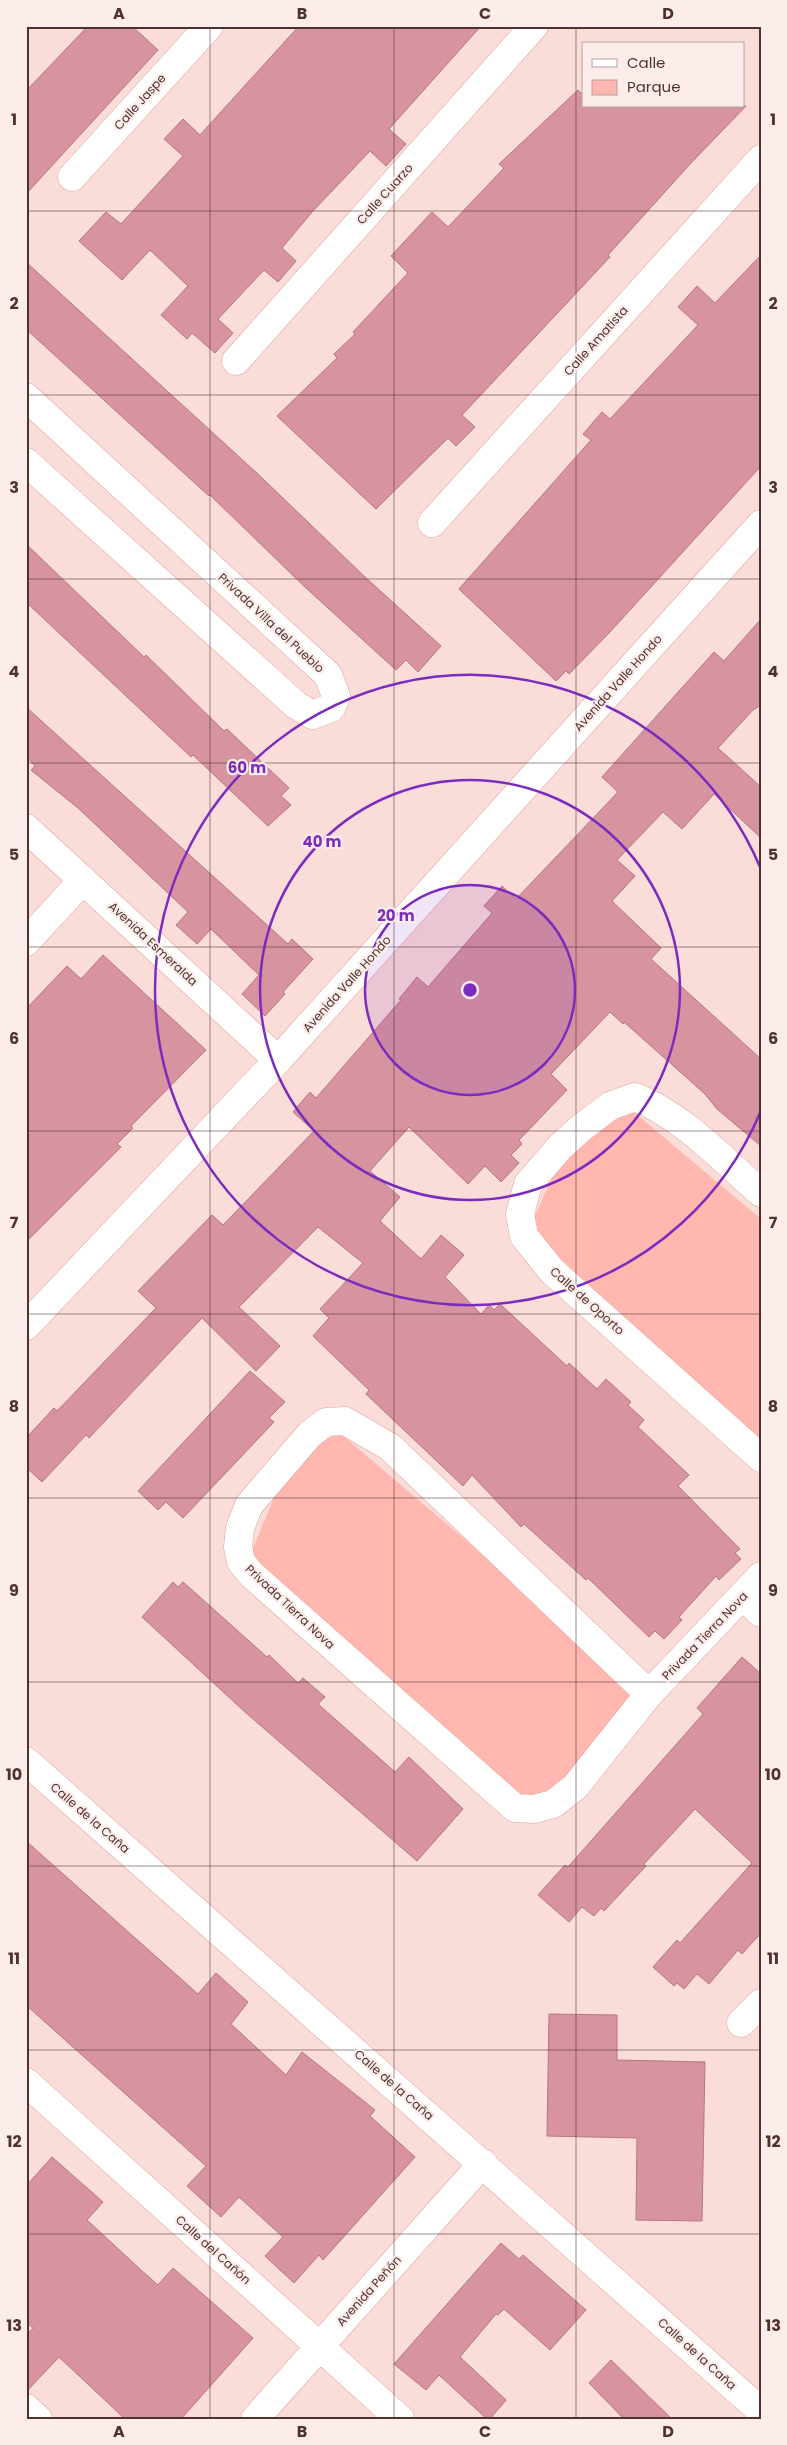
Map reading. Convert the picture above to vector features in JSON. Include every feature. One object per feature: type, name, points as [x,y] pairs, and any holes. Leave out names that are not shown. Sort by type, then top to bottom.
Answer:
[{"type":"street","name":"Calle Jaspe","points":[[72,178],[208,26]]},
{"type":"street","name":"Calle Cuarzo","points":[[236,361],[534,26]]},
{"type":"street","name":"Calle Amatista","points":[[432,523],[761,159]]},
{"type":"street","name":"Privada Villa del Pueblo","points":[[26,396],[328,676],[336,696],[330,708],[312,715],[296,705],[26,462]]},
{"type":"street","name":"Avenida Valle Hondo","points":[[26,1326],[278,1060],[761,524]]},
{"type":"street","name":"Avenida Esmeralda","points":[[26,828],[278,1060]]},
{"type":"street","points":[[26,942],[84,880]]},
{"type":"street","name":"Calle de Oporto","points":[[761,1193],[675,1117],[634,1097],[610,1106],[560,1147],[528,1184],[520,1214],[524,1236],[552,1271],[761,1458]]},
{"type":"street","name":"Privada Tierra Nova","points":[[649,1694],[390,1447],[345,1421],[326,1422],[310,1434],[249,1505],[240,1528],[238,1547],[242,1562],[252,1575],[515,1808],[534,1809],[553,1804],[575,1787],[649,1694],[755,1595]]},
{"type":"street","name":"Calle de la Caña","points":[[26,1761],[483,2163],[761,2411]]},
{"type":"street","points":[[741,2023],[761,2003]]},
{"type":"street","name":"Calle del Cañón","points":[[26,2082],[400,2419]]},
{"type":"street","name":"Avenida Peñón","points":[[255,2419],[483,2163]]},
{"type":"street","points":[[26,2408],[38,2419]]},
{"type":"green space","points":[[629,1108],[761,1219],[761,1445],[529,1229],[562,1155]]},
{"type":"green space","points":[[334,1428],[646,1694],[575,1784],[533,1808],[248,1560],[284,1474]]},
{"type":"building","points":[[88,26],[132,26],[158,50],[26,194],[26,91]]},
{"type":"building","points":[[299,26],[481,26],[389,129],[406,144],[386,166],[370,151],[312,212],[282,248],[296,261],[278,282],[264,270],[218,319],[233,333],[215,353],[192,333],[187,339],[161,315],[188,286],[150,250],[122,280],[79,241],[106,212],[121,224],[183,156],[164,139],[183,119],[200,135]]},
{"type":"building","points":[[578,90],[582,94],[582,108],[744,108],[746,106],[691,163],[608,255],[610,257],[462,415],[475,427],[456,446],[448,438],[376,509],[277,416],[337,358],[334,354],[355,334],[353,332],[408,273],[391,256],[432,212],[448,227],[504,168],[499,164]]},
{"type":"building","points":[[761,255],[761,466],[610,632],[569,674],[566,671],[556,681],[459,589],[591,440],[583,434],[602,412],[610,419],[698,325],[678,307],[697,286],[715,303]]},
{"type":"building","points":[[26,262],[259,475],[365,577],[441,646],[418,672],[406,660],[396,670],[306,588],[210,495],[26,329]]},
{"type":"building","points":[[26,544],[144,657],[146,655],[224,731],[227,729],[289,788],[281,796],[291,805],[268,826],[193,755],[191,757],[26,602]]},
{"type":"building","points":[[761,619],[761,705],[753,710],[718,748],[761,787],[761,838],[714,794],[682,829],[663,812],[617,860],[635,876],[612,901],[661,948],[651,959],[761,1059],[761,1146],[717,1109],[705,1094],[624,1022],[623,1024],[610,1012],[551,1074],[567,1090],[519,1140],[522,1144],[511,1155],[519,1163],[501,1182],[485,1166],[468,1184],[409,1127],[370,1171],[400,1197],[380,1221],[421,1259],[441,1235],[464,1255],[445,1277],[481,1314],[489,1305],[494,1310],[500,1304],[567,1366],[569,1363],[597,1389],[606,1379],[631,1402],[628,1405],[644,1420],[638,1427],[689,1475],[678,1486],[740,1549],[735,1553],[741,1559],[719,1580],[716,1576],[679,1617],[682,1620],[664,1639],[655,1631],[649,1637],[588,1578],[586,1580],[524,1524],[521,1527],[472,1475],[463,1486],[366,1394],[369,1390],[313,1336],[329,1318],[320,1309],[363,1263],[318,1227],[239,1307],[280,1346],[256,1371],[202,1318],[89,1438],[86,1435],[42,1482],[26,1467],[26,1438],[54,1408],[57,1411],[156,1308],[138,1291],[212,1215],[223,1225],[314,1131],[293,1112],[310,1092],[316,1098],[401,1000],[399,999],[417,977],[428,987],[492,913],[484,906],[502,886],[516,899],[618,792],[602,777],[714,652],[724,661]]},
{"type":"building","points":[[26,707],[288,944],[292,939],[313,959],[283,992],[285,994],[265,1016],[242,994],[259,975],[211,929],[197,944],[176,925],[188,912],[78,808],[31,770],[35,766],[26,756]]},
{"type":"building","points":[[103,955],[206,1050],[131,1126],[133,1128],[117,1144],[121,1147],[26,1242],[26,1009],[67,966],[81,979]]},
{"type":"building","points":[[250,1371],[285,1402],[269,1418],[274,1422],[183,1518],[166,1502],[158,1510],[138,1491]]},
{"type":"building","points":[[173,1582],[178,1587],[183,1582],[267,1657],[269,1655],[298,1683],[303,1678],[325,1697],[318,1704],[395,1772],[409,1757],[463,1809],[417,1861],[245,1712],[142,1617]]},
{"type":"building","points":[[742,1657],[761,1674],[761,1933],[742,1954],[738,1950],[709,1984],[697,1974],[684,1989],[677,1983],[674,1986],[653,1967],[677,1940],[680,1943],[752,1863],[695,1809],[604,1911],[601,1908],[594,1916],[582,1907],[569,1922],[538,1895],[565,1865],[568,1867],[703,1714],[697,1708]]},
{"type":"building","points":[[26,1841],[198,1994],[216,1973],[248,2002],[231,2024],[286,2075],[302,2052],[375,2110],[370,2116],[415,2157],[323,2260],[319,2255],[294,2283],[265,2256],[283,2237],[239,2197],[221,2217],[187,2186],[206,2166],[26,2005]]},
{"type":"building","points":[[549,2014],[617,2015],[617,2060],[705,2062],[702,2221],[636,2220],[637,2138],[547,2136]]},
{"type":"building","points":[[52,2157],[103,2202],[87,2220],[141,2270],[158,2285],[173,2268],[253,2338],[181,2419],[125,2419],[59,2357],[26,2392],[26,2335],[33,2328],[26,2322],[26,2186]]},
{"type":"building","points":[[501,2243],[519,2259],[523,2255],[586,2310],[550,2350],[504,2309],[498,2315],[496,2314],[460,2357],[506,2400],[490,2419],[487,2419],[439,2375],[426,2390],[394,2364]]},
{"type":"building","points":[[611,2360],[672,2419],[624,2419],[589,2383]]}]
